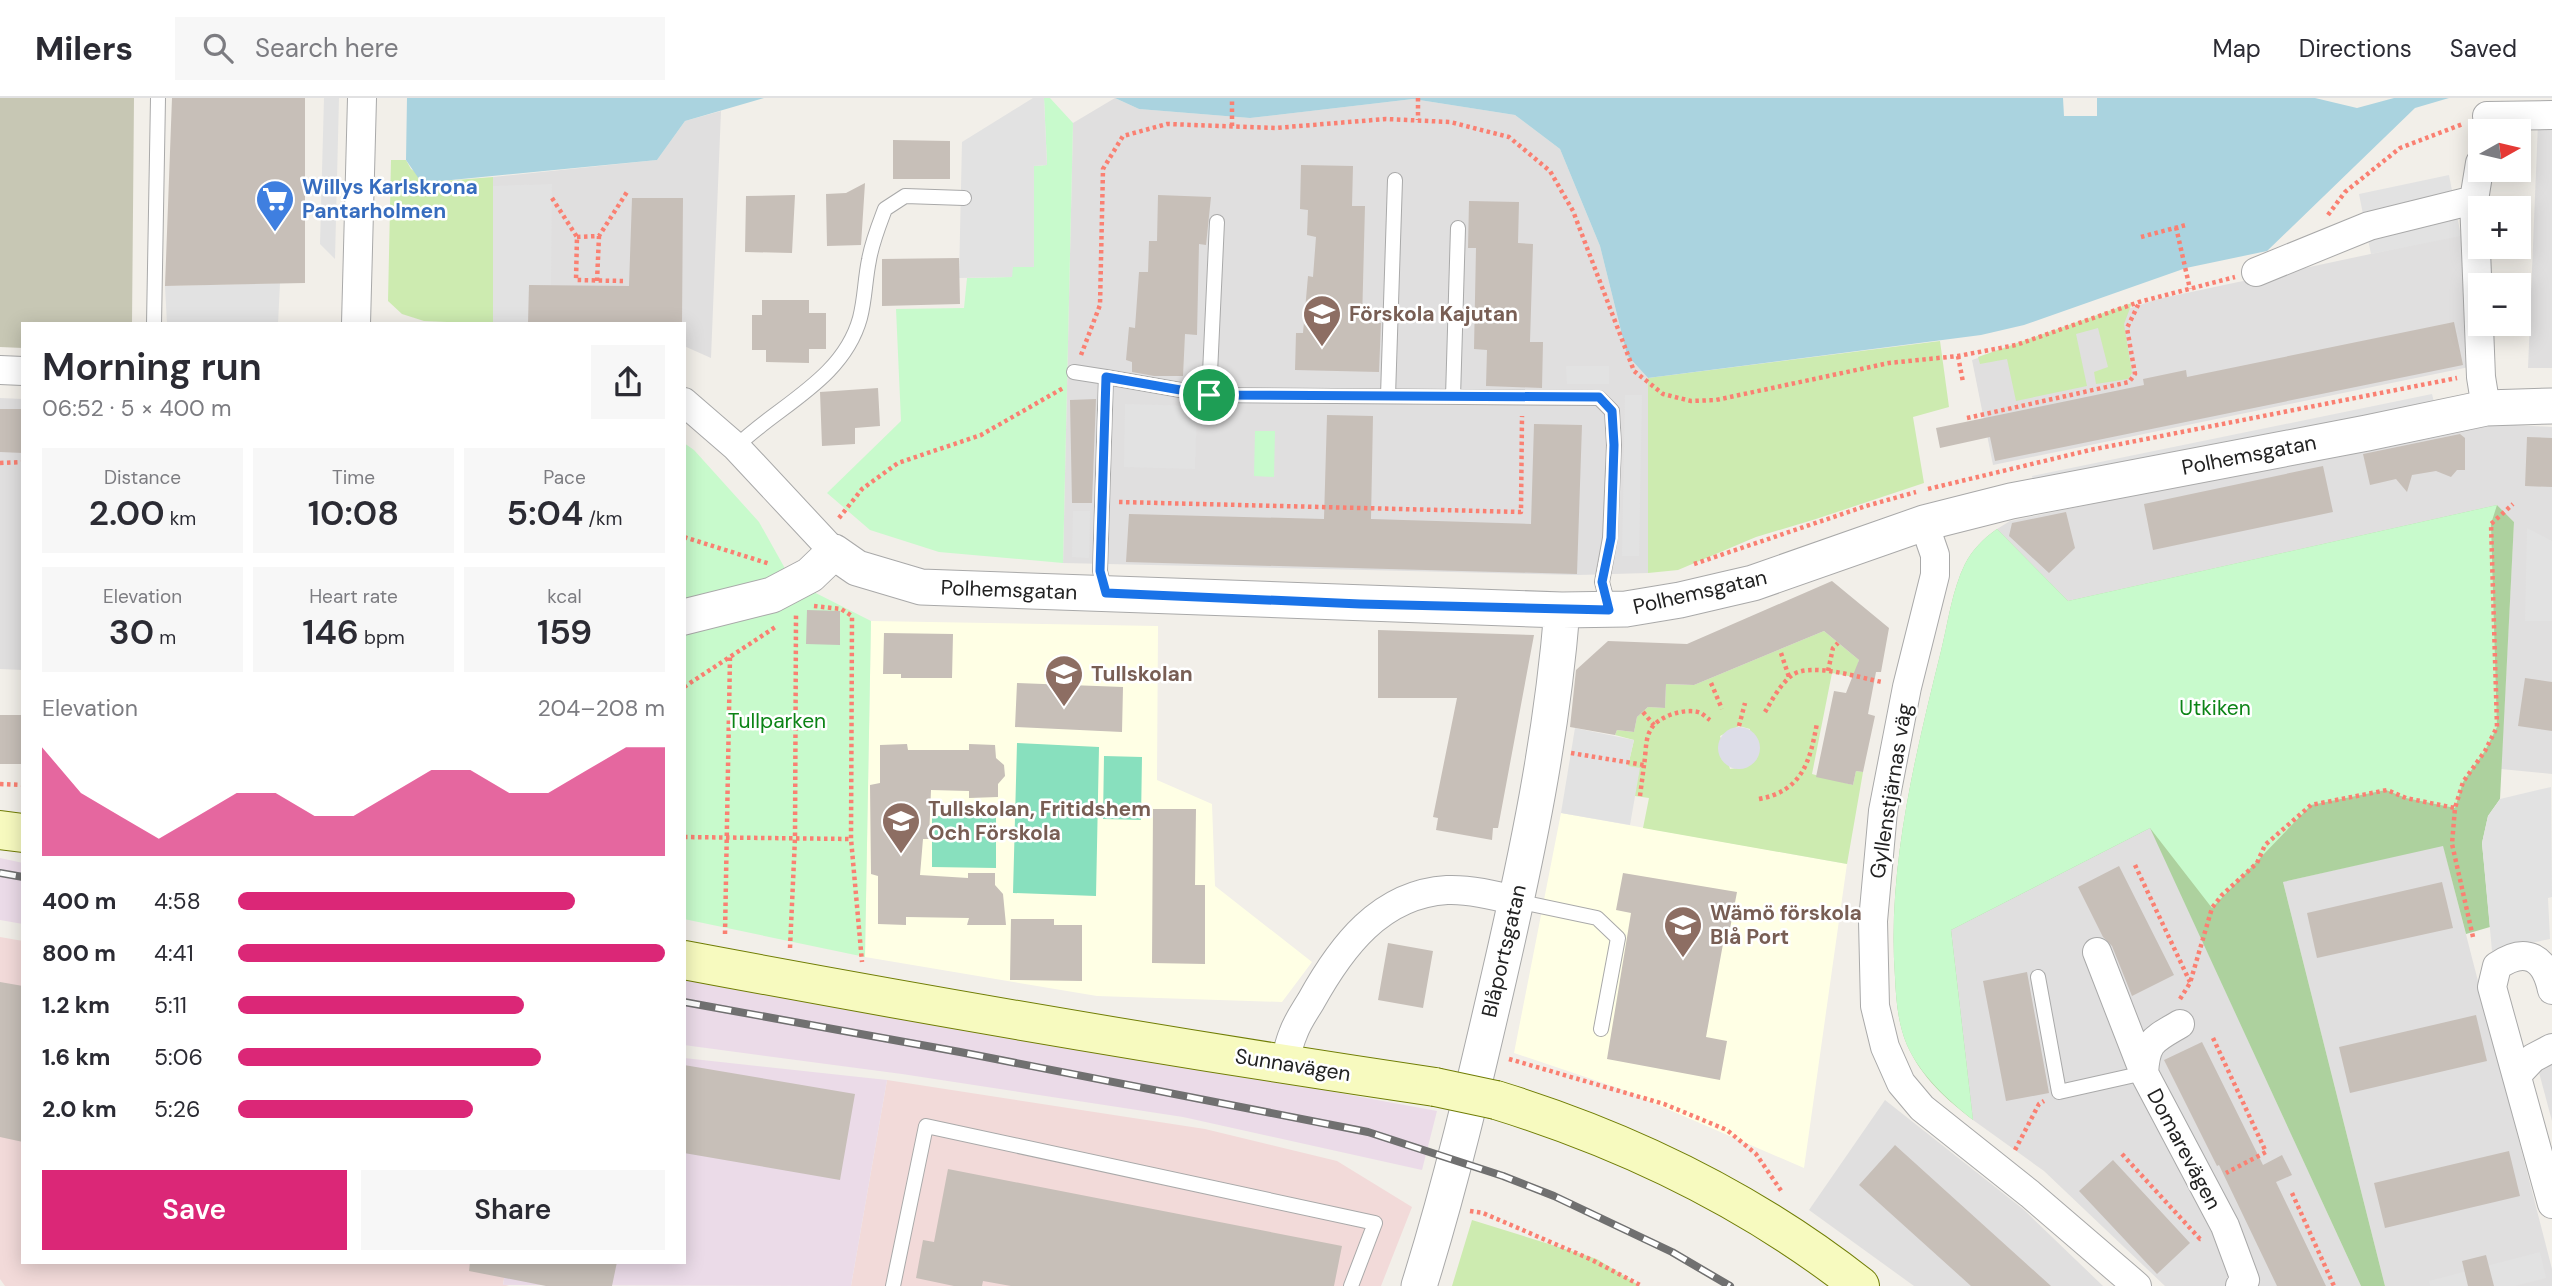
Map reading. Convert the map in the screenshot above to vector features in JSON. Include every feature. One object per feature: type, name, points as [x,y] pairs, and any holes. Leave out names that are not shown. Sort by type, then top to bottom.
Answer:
[{"type":"main road","points":[[0,830],[21,833]]},
{"type":"main road","name":"Sunnavägen","points":[[686,960],[1284,1065],[1435,1087],[1496,1100],[1608,1138],[1690,1176],[1810,1247],[1860,1286]]},
{"type":"street","points":[[356,322],[362,98]]},
{"type":"street","points":[[2487,115],[2552,115]]},
{"type":"street","points":[[2256,272],[2369,226],[2468,201]]},
{"type":"street","points":[[2476,259],[2481,377],[2486,408]]},
{"type":"street","points":[[0,370],[21,371]]},
{"type":"street","points":[[686,404],[736,447],[822,563],[772,595],[686,616]]},
{"type":"street","name":"Polhemsgatan","points":[[822,563],[857,568],[921,587],[1609,610],[1680,600],[1753,583],[1924,523],[2011,501],[2486,408],[2552,406]]},
{"type":"street","name":"Gyllenstjärnas väg","points":[[1924,523],[1935,555],[1935,575],[1906,687],[1883,811],[1872,921],[1875,1006],[1885,1047],[1901,1083],[1922,1108],[2137,1286]]},
{"type":"street","name":"Blåportsgatan","points":[[1419,1286],[1462,1136],[1542,779],[1551,723],[1562,610]]},
{"type":"street","points":[[1284,1065],[1293,1033],[1324,978],[1357,932],[1387,909],[1417,895],[1448,890],[1486,894],[1516,901]]},
{"type":"street","points":[[2097,952],[2144,1073]]},
{"type":"street","points":[[2552,990],[2543,964],[2528,955],[2509,958],[2497,966],[2492,987],[2552,1204]]},
{"type":"street","name":"Domarevägen","points":[[2180,1024],[2158,1037],[2145,1051],[2144,1073],[2228,1236],[2245,1280],[2240,1286]]},
{"type":"street","points":[[2517,1075],[2533,1058],[2552,1048]]},
{"type":"lane","points":[[154,322],[158,98]]},
{"type":"lane","points":[[1388,396],[1395,180]]},
{"type":"lane","points":[[736,447],[753,430],[810,390],[836,362],[860,318],[869,259],[885,209],[905,196],[964,198]]},
{"type":"lane","points":[[1209,395],[1217,222]]},
{"type":"lane","points":[[1453,397],[1458,228]]},
{"type":"lane","points":[[1074,372],[1209,395],[1599,397],[1612,411],[1614,445],[1611,538],[1602,582],[1609,610]]},
{"type":"lane","points":[[1106,377],[1100,571],[1106,593]]},
{"type":"lane","points":[[1516,901],[1597,918],[1618,938],[1601,1029]]},
{"type":"lane","points":[[2038,977],[2059,1092],[2144,1073]]},
{"type":"lane","points":[[893,1286],[926,1126],[1375,1223],[1351,1286]]},
{"type":"path","points":[[1232,98],[1232,126]]},
{"type":"path","points":[[1418,98],[1418,120]]},
{"type":"path","points":[[2298,254],[2345,192],[2400,148],[2487,115]]},
{"type":"path","points":[[839,518],[862,489],[898,463],[981,435],[1069,385],[1100,305],[1103,169],[1123,136],[1167,124],[1275,128],[1386,119],[1418,120],[1450,122],[1509,137],[1549,171],[1573,211],[1634,371],[1663,394],[1691,401],[1716,400],[1889,363],[1958,356],[2016,345],[2139,302],[2256,272]]},
{"type":"path","points":[[597,281],[599,236],[627,192]]},
{"type":"path","points":[[552,198],[577,237],[576,280],[623,281]]},
{"type":"path","points":[[2141,237],[2186,225]]},
{"type":"path","points":[[2176,227],[2190,289]]},
{"type":"path","points":[[577,237],[599,236]]},
{"type":"path","points":[[1967,418],[2129,382],[2135,374],[2127,328],[2139,302]]},
{"type":"path","points":[[1958,356],[1963,382]]},
{"type":"path","points":[[1104,502],[1521,512],[1522,411]]},
{"type":"path","points":[[0,463],[21,463]]},
{"type":"path","points":[[2473,937],[2452,844],[2455,808],[2463,782],[2485,751],[2497,727],[2491,524],[2513,504]]},
{"type":"path","points":[[686,538],[778,566],[822,563]]},
{"type":"path","points":[[686,686],[805,606],[841,609],[852,616],[851,839],[862,962]]},
{"type":"path","points":[[790,948],[795,838],[796,613]]},
{"type":"path","points":[[1828,671],[1833,648],[1838,643]]},
{"type":"path","points":[[1781,653],[1789,677]]},
{"type":"path","points":[[725,934],[730,657]]},
{"type":"path","points":[[1765,712],[1789,677],[1800,670],[1828,671],[1906,687]]},
{"type":"path","points":[[1711,683],[1722,709]]},
{"type":"path","points":[[1739,726],[1745,703]]},
{"type":"path","points":[[1643,712],[1654,725]]},
{"type":"path","points":[[1640,796],[1650,730],[1654,725],[1672,715],[1687,712],[1699,712],[1710,720]]},
{"type":"path","points":[[1759,799],[1776,796],[1797,779],[1810,756],[1817,723]]},
{"type":"path","points":[[1563,751],[1644,765]]},
{"type":"path","points":[[0,784],[21,785]]},
{"type":"path","points":[[2180,1024],[2179,1000],[2190,983],[2212,908],[2222,895],[2257,863],[2265,845],[2311,805],[2386,790],[2406,798],[2455,808]]},
{"type":"path","points":[[686,837],[851,839]]},
{"type":"path","points":[[2134,865],[2190,983]]},
{"type":"path","points":[[2203,1185],[2266,1152],[2213,1038]]},
{"type":"path","points":[[1498,1056],[1664,1104],[1727,1130],[1756,1154],[1785,1197]]},
{"type":"path","points":[[2003,1173],[2039,1104],[2059,1092]]},
{"type":"path","points":[[2122,1154],[2200,1239],[2228,1236]]},
{"type":"path","points":[[2292,1193],[2334,1286]]},
{"type":"path","points":[[1462,1210],[1483,1213],[1590,1259],[1642,1286]]},
{"type":"shaded area","points":[[0,98],[134,98],[132,322],[21,322],[21,348],[0,347]]},
{"type":"shaded area","points":[[324,98],[339,98],[335,259],[320,244]]},
{"type":"shaded area","points":[[1033,98],[1044,98],[1047,165],[1034,166],[1034,267],[1013,267],[1012,277],[959,278],[962,142]]},
{"type":"shaded area","points":[[1115,98],[1139,109],[1250,118],[1413,99],[1515,115],[1560,149],[1600,246],[1627,355],[1648,378],[1648,573],[1578,575],[1063,563],[1073,123]]},
{"type":"shaded area","points":[[721,111],[711,358],[686,347],[686,322],[493,322],[493,177],[657,160],[685,121]]},
{"type":"shaded area","points":[[2538,123],[2552,123],[2552,368],[2528,368]]},
{"type":"shaded area","points":[[2449,175],[2461,236],[2371,254],[2359,194]]},
{"type":"shaded area","points":[[552,184],[551,285],[529,285],[528,322],[493,322],[493,186]]},
{"type":"shaded area","points":[[2465,234],[2468,336],[2472,336],[2474,366],[1993,465],[1972,360],[2158,299]]},
{"type":"shaded area","points":[[280,283],[278,322],[167,322],[165,286]]},
{"type":"shaded area","points":[[1566,366],[1609,366],[1609,384],[1567,384]]},
{"type":"shaded area","points":[[2432,394],[2434,402],[2034,484],[2032,476]]},
{"type":"shaded area","points":[[1625,395],[1642,395],[1639,556],[1622,556]]},
{"type":"shaded area","points":[[0,398],[21,399],[21,670],[0,669]]},
{"type":"shaded area","points":[[1125,404],[1197,406],[1195,469],[1124,467]]},
{"type":"shaded area","points":[[2479,423],[2552,427],[2552,774],[2501,769],[2514,522],[2497,505],[2068,601],[1997,529],[2010,521]]},
{"type":"shaded area","points":[[1073,511],[1090,511],[1089,558],[1072,557]]},
{"type":"shaded area","points":[[2527,528],[2552,541],[2552,621],[2525,621]]},
{"type":"shaded area","points":[[871,621],[1158,626],[1157,780],[1212,804],[1215,886],[1312,962],[1282,1002],[1097,996],[865,957]]},
{"type":"shaded area","points":[[1739,727],[1754,733],[1760,748],[1754,763],[1739,769],[1724,763],[1718,748],[1724,733]]},
{"type":"shaded area","points":[[1575,728],[1634,740],[1628,766],[1640,768],[1630,825],[1561,813]]},
{"type":"shaded area","points":[[2551,787],[2552,897],[2548,898],[2550,939],[2492,951],[2482,843],[2488,816],[2500,799]]},
{"type":"shaded area","name":"Wämö förskola Blå Port","points":[[1561,813],[1847,864],[1804,1168],[1621,1089],[1514,1053]]},
{"type":"shaded area","points":[[2150,827],[2361,1286],[2165,1286],[2044,1171],[1973,1120],[1950,930]]},
{"type":"shaded area","points":[[2443,845],[2552,1269],[2552,1286],[2385,1286],[2283,882]]},
{"type":"shaded area","points":[[0,858],[21,863],[21,924],[0,920]]},
{"type":"shaded area","points":[[0,937],[21,941],[21,1264],[507,1264],[503,1284],[509,1286],[5,1286],[0,1279]]},
{"type":"shaded area","points":[[686,972],[1437,1111],[1422,1170],[1183,1117],[902,1074],[686,1045]]},
{"type":"shaded area","points":[[686,1058],[887,1080],[851,1286],[503,1285],[507,1264],[686,1264]]},
{"type":"shaded area","points":[[2552,1061],[2552,1121],[2537,1065]]},
{"type":"shaded area","points":[[887,1080],[1205,1129],[1337,1161],[1412,1207],[1381,1286],[851,1286]]},
{"type":"shaded area","points":[[1885,1100],[2023,1209],[2103,1286],[1914,1286],[1809,1210]]},
{"type":"shaded area","points":[[2540,1252],[2546,1278],[2514,1286],[2430,1286],[2429,1281]]},
{"type":"green space","points":[[1044,98],[1050,98],[1073,123],[1063,563],[939,552],[870,530],[827,493],[901,421],[896,309],[964,308],[967,278],[1012,277],[1012,267],[1034,267],[1034,166],[1047,165]]},
{"type":"green space","points":[[391,160],[406,160],[411,169],[431,182],[493,177],[493,322],[424,321],[402,314],[388,301]]},
{"type":"green space","points":[[2132,303],[2124,324],[2132,373],[2128,379],[2096,384],[2094,372],[2108,367],[2098,328],[2076,334],[2087,386],[2016,401],[2007,359],[1980,364],[1978,357]]},
{"type":"green space","points":[[1940,341],[1949,407],[1913,417],[1924,483],[1756,537],[1678,570],[1648,573],[1648,378]]},
{"type":"green space","points":[[1255,431],[1275,431],[1274,477],[1254,476]]},
{"type":"green space","name":"Tullparken","points":[[686,444],[759,522],[792,581],[871,621],[865,957],[686,919]]},
{"type":"green space","name":"Utkiken","points":[[2497,505],[2514,522],[2500,799],[2488,816],[2482,843],[2490,927],[2466,934],[2443,846],[2283,882],[2385,1286],[2361,1286],[2150,828],[1951,930],[1973,1120],[1944,1096],[1920,1068],[1901,1029],[1895,977],[1895,895],[1905,813],[1951,607],[1965,564],[1979,545],[1997,529],[2068,601]]},
{"type":"green space","name":"Utkiken","points":[[2497,505],[2491,524],[2497,727],[2485,751],[2463,782],[2455,808],[2406,798],[2386,790],[2311,805],[2212,908],[2150,828],[1951,930],[1973,1120],[1944,1095],[1920,1067],[1901,1029],[1895,977],[1895,895],[1905,813],[1951,607],[1965,564],[1979,545],[1997,529],[2068,601]]},
{"type":"green space","points":[[1824,631],[1859,660],[1854,677],[1832,673],[1812,774],[1853,785],[1856,771],[1863,772],[1847,864],[1643,828],[1649,798],[1635,796],[1628,766],[1634,740],[1615,735],[1617,730],[1634,732],[1637,717],[1648,707],[1665,708],[1666,684],[1694,685]],"holes":[[[1739,726],[1750,729],[1745,767],[1730,769],[1720,736]]]},
{"type":"green space","points":[[1017,743],[1099,747],[1096,896],[1013,893]]},
{"type":"green space","points":[[1104,756],[1142,757],[1141,820],[1103,819]]},
{"type":"green space","points":[[932,816],[996,817],[996,868],[932,867]]},
{"type":"green space","points":[[1472,1220],[1597,1259],[1640,1286],[1452,1286]]},
{"type":"water","points":[[407,98],[764,98],[685,121],[657,160],[431,182],[419,179],[406,160]]},
{"type":"water","points":[[1115,98],[2063,98],[2064,116],[2097,116],[2097,98],[2315,98],[2357,108],[2394,98],[2449,98],[2415,108],[2267,251],[2186,268],[2024,325],[1981,335],[1648,378],[1627,355],[1600,246],[1560,149],[1515,115],[1413,99],[1250,118],[1139,109]]},
{"type":"building","points":[[172,98],[305,98],[305,283],[165,286]]},
{"type":"building","points":[[893,140],[950,141],[950,179],[893,179]]},
{"type":"building","points":[[1301,165],[1353,166],[1352,206],[1365,206],[1362,322],[1381,323],[1379,372],[1295,370],[1296,333],[1303,333],[1308,276],[1313,277],[1316,237],[1307,235],[1308,210],[1300,209]]},
{"type":"building","points":[[865,183],[861,245],[827,246],[826,194],[846,193]]},
{"type":"building","points":[[795,195],[792,253],[745,252],[746,196]]},
{"type":"building","points":[[1158,195],[1211,197],[1206,245],[1199,244],[1197,335],[1185,334],[1183,376],[1154,376],[1132,372],[1132,362],[1126,360],[1129,327],[1135,328],[1139,272],[1148,272],[1149,241],[1157,241]]},
{"type":"building","points":[[632,198],[683,198],[682,322],[528,322],[529,285],[629,286]]},
{"type":"building","points":[[1469,201],[1519,202],[1518,243],[1533,244],[1530,342],[1543,342],[1542,388],[1486,386],[1487,350],[1474,349],[1476,248],[1468,248]]},
{"type":"building","points":[[959,258],[960,304],[882,306],[882,259]]},
{"type":"building","points":[[762,300],[809,300],[809,313],[826,313],[826,349],[809,349],[809,363],[766,362],[766,350],[752,350],[752,315],[762,315]]},
{"type":"building","points":[[2454,322],[2463,365],[1995,461],[1990,437],[1940,448],[1936,428],[2144,385],[2143,379],[2186,370],[2187,377]]},
{"type":"building","points":[[878,388],[880,426],[855,428],[855,444],[822,446],[820,392]]},
{"type":"building","points":[[1096,399],[1092,503],[1072,503],[1070,400]]},
{"type":"building","points":[[0,409],[21,409],[21,453],[0,452]]},
{"type":"building","points":[[1327,415],[1373,416],[1371,519],[1531,524],[1534,424],[1582,425],[1577,574],[1126,562],[1129,514],[1324,519]]},
{"type":"building","points":[[2460,434],[2465,438],[2465,470],[2457,470],[2451,477],[2436,471],[2412,475],[2407,492],[2396,479],[2370,485],[2363,454]]},
{"type":"building","points":[[2527,437],[2552,438],[2552,487],[2525,486]]},
{"type":"building","points":[[2323,466],[2333,512],[2153,550],[2144,504]]},
{"type":"building","points":[[2066,512],[2075,548],[2049,573],[2009,536],[2012,523]]},
{"type":"building","points":[[1832,581],[1889,628],[1881,672],[1876,672],[1868,714],[1875,716],[1863,772],[1856,771],[1853,785],[1816,777],[1834,691],[1846,693],[1859,660],[1824,631],[1694,685],[1666,684],[1665,708],[1648,707],[1637,717],[1634,732],[1617,730],[1615,735],[1570,727],[1576,670],[1608,641],[1687,644]]},
{"type":"building","points":[[807,610],[840,611],[840,645],[806,644]]},
{"type":"building","points":[[1378,630],[1534,635],[1498,828],[1493,828],[1492,840],[1436,830],[1438,818],[1433,817],[1457,698],[1378,698]]},
{"type":"building","points":[[884,633],[953,634],[952,678],[901,678],[901,674],[883,674]]},
{"type":"building","points":[[2525,678],[2552,682],[2552,731],[2518,726]]},
{"type":"building","points":[[1017,683],[1123,687],[1122,732],[1015,727]]},
{"type":"building","points":[[0,715],[21,715],[21,764],[0,764]]},
{"type":"building","points":[[907,744],[908,750],[969,750],[969,744],[995,745],[996,758],[1004,765],[1005,776],[998,784],[998,797],[969,798],[969,791],[931,790],[929,839],[923,839],[920,875],[968,878],[968,873],[995,873],[995,885],[1003,894],[1006,925],[967,925],[969,918],[906,917],[906,925],[878,924],[878,876],[871,874],[870,785],[880,783],[880,745]]},
{"type":"building","points":[[1153,809],[1196,809],[1195,885],[1205,885],[1205,964],[1152,963]]},
{"type":"building","points":[[2119,866],[2174,975],[2132,996],[2112,946],[2103,937],[2078,887]]},
{"type":"building","points":[[1623,873],[1737,892],[1729,934],[1725,933],[1706,1037],[1727,1041],[1720,1080],[1607,1059],[1631,913],[1616,910]]},
{"type":"building","points":[[2442,882],[2453,928],[2317,958],[2307,913]]},
{"type":"building","points":[[1011,919],[1054,919],[1054,925],[1082,925],[1082,981],[1010,980]]},
{"type":"building","points":[[1388,943],[1433,951],[1423,1008],[1378,1000]]},
{"type":"building","points":[[2027,972],[2049,1093],[2006,1101],[1983,981]]},
{"type":"building","points":[[0,982],[21,986],[21,1142],[0,1137]]},
{"type":"building","points":[[2476,1015],[2487,1061],[2350,1093],[2339,1047]]},
{"type":"building","points":[[2202,1042],[2263,1165],[2282,1155],[2292,1175],[2276,1182],[2326,1286],[2277,1286],[2219,1165],[2217,1166],[2164,1060]]},
{"type":"building","points":[[686,1065],[855,1094],[840,1180],[686,1153]]},
{"type":"building","points":[[1895,1145],[2051,1286],[1971,1286],[1859,1185]]},
{"type":"building","points":[[2509,1151],[2520,1196],[2385,1228],[2374,1183]]},
{"type":"building","points":[[2113,1160],[2190,1243],[2157,1274],[2079,1191]]},
{"type":"building","points":[[948,1169],[1342,1246],[1334,1286],[1011,1286],[983,1281],[982,1286],[954,1286],[916,1278],[923,1240],[934,1242]]},
{"type":"building","points":[[2486,1255],[2494,1286],[2468,1286],[2462,1261]]},
{"type":"building","points":[[470,1264],[617,1264],[612,1286],[546,1286],[469,1271]]},
{"type":"railway","points":[[0,873],[21,877]]},
{"type":"railway","points":[[686,1002],[960,1052],[1368,1132],[1503,1176],[1554,1196],[1672,1252],[1730,1286]]},
{"type":"place","name":"Willys Karlskrona Pantarholmen","points":[[275,233]]},
{"type":"place","name":"Förskola Kajutan","points":[[1322,348]]},
{"type":"place","name":"Tullskolan","points":[[1064,708]]},
{"type":"place","name":"Tullskolan, Fritidshem Och Förskola","points":[[901,855]]},
{"type":"place","name":"Wämö förskola Blå Port","points":[[1683,959]]},
{"type":"route","points":[[1106,377],[1209,395],[1599,397],[1612,411],[1614,445],[1611,538],[1602,582],[1609,610],[1360,604],[1106,593],[1100,571],[1106,377]]}]
